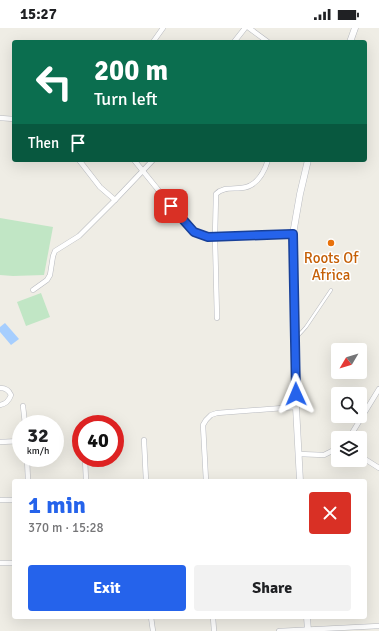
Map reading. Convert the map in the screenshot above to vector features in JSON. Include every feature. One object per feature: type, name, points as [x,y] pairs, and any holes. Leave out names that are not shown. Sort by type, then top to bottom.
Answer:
[{"type":"street","points":[[154,40],[163,28]]},
{"type":"street","points":[[236,40],[245,28]]},
{"type":"street","points":[[249,28],[265,40]]},
{"type":"street","points":[[351,40],[355,28]]},
{"type":"street","points":[[0,118],[12,119]]},
{"type":"street","points":[[81,162],[100,187],[115,200]]},
{"type":"street","points":[[136,162],[194,232],[208,237],[293,234]]},
{"type":"street","points":[[33,290],[47,280],[50,275],[55,251],[78,236],[151,162]]},
{"type":"street","points":[[217,318],[215,237],[216,194],[220,190],[251,186],[260,179],[267,162]]},
{"type":"street","points":[[300,479],[296,407],[293,234],[308,162]]},
{"type":"street","points":[[0,388],[6,388],[11,396],[9,401],[0,405]]},
{"type":"street","points":[[353,431],[379,388]]},
{"type":"street","points":[[23,406],[24,415]]},
{"type":"street","points":[[206,479],[203,425],[211,415],[224,412],[296,407]]},
{"type":"street","points":[[144,440],[146,479]]},
{"type":"street","points":[[0,442],[12,441]]},
{"type":"street","points":[[299,454],[324,455],[331,452]]},
{"type":"street","points":[[367,460],[379,468]]},
{"type":"street","points":[[27,467],[28,479]]},
{"type":"street","points":[[85,467],[86,479]]},
{"type":"street","points":[[0,500],[12,500]]},
{"type":"street","points":[[0,563],[12,563]]},
{"type":"street","points":[[151,619],[153,631]]},
{"type":"street","points":[[213,619],[214,631]]},
{"type":"street","points":[[307,619],[308,630]]},
{"type":"street","points":[[279,631],[379,626]]},
{"type":"lane","points":[[295,339],[306,327],[331,290]]},
{"type":"green space","points":[[0,218],[53,227],[44,275],[0,275]]},
{"type":"green space","points":[[41,293],[50,317],[26,326],[17,302]]},
{"type":"water","points":[[5,323],[19,339],[11,345],[0,332],[0,327]]},
{"type":"place","name":"Roots Of Africa","points":[[331,243]]},
{"type":"route","points":[[171,206],[194,232],[208,237],[293,234],[296,394]]}]
